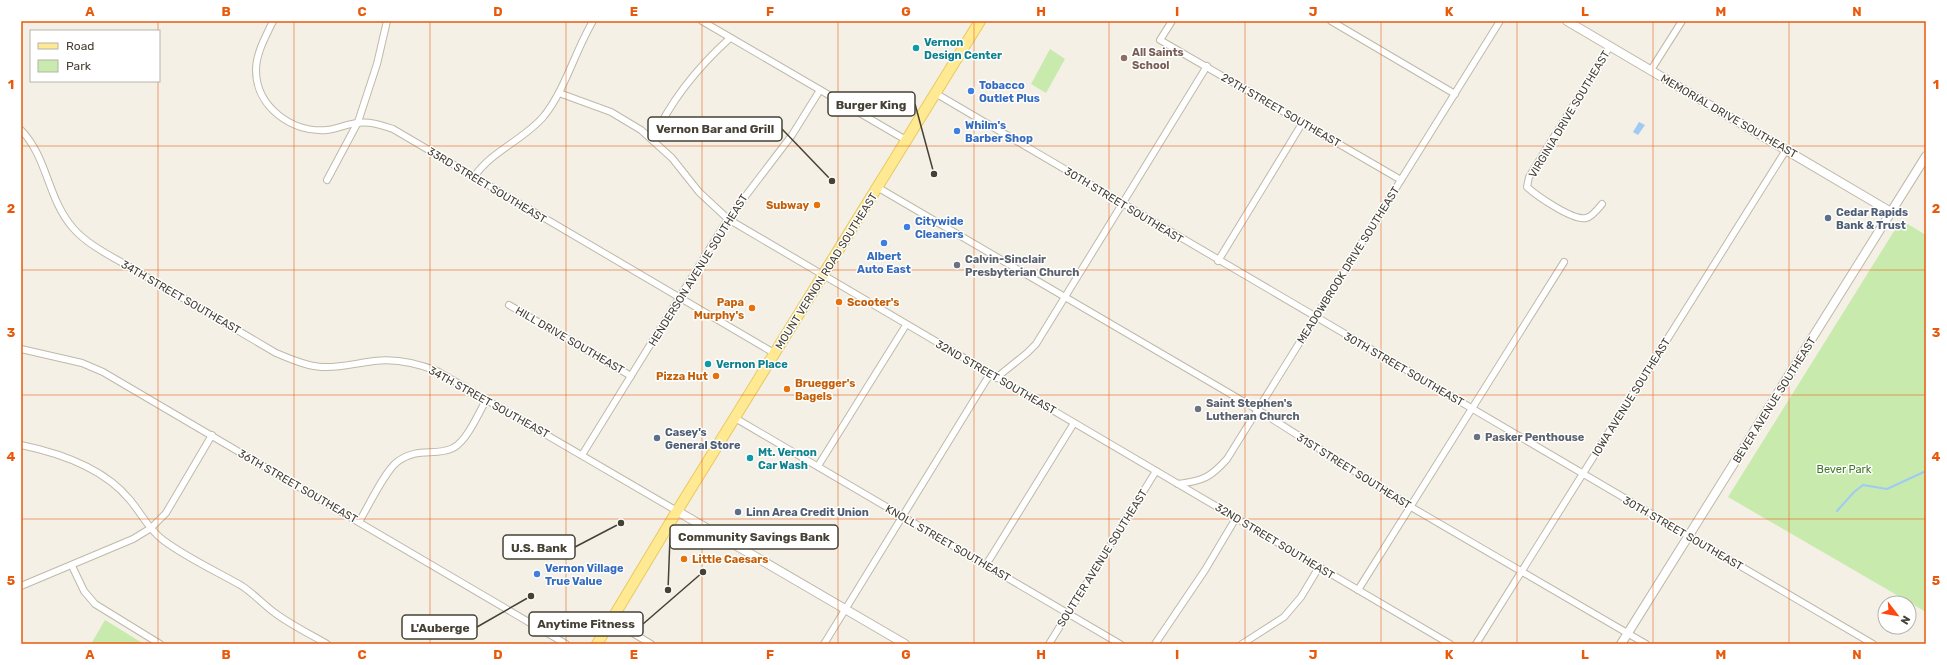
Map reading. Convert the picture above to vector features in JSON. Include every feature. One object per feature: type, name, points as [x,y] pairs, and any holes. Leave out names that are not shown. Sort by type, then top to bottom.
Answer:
[{"type":"main road","name":"MOUNT VERNON ROAD SOUTHEAST","points":[[597,644],[677,511],[980,21]]},
{"type":"street","name":"33RD STREET SOUTHEAST","points":[[273,21],[260,49],[256,70],[258,88],[268,106],[282,118],[301,127],[327,130],[358,122],[374,123],[393,129],[774,354]]},
{"type":"street","points":[[328,180],[358,122],[376,64],[387,21]]},
{"type":"street","points":[[474,177],[482,165],[528,132],[545,115],[559,93],[582,39],[593,21]]},
{"type":"street","points":[[702,21],[906,140]]},
{"type":"street","name":"29TH STREET SOUTHEAST","points":[[1172,21],[1160,40],[1401,180]]},
{"type":"street","points":[[1331,21],[1455,94]]},
{"type":"street","name":"MEADOWBROOK DRIVE SOUTHEAST","points":[[1178,484],[1198,482],[1213,474],[1227,459],[1314,317],[1500,21]]},
{"type":"street","name":"MEMORIAL DRIVE SOUTHEAST","points":[[1567,21],[1891,212]]},
{"type":"street","points":[[1651,70],[1682,21]]},
{"type":"street","points":[[653,140],[668,111],[693,74],[730,38]]},
{"type":"street","name":"VIRGINIA DRIVE SOUTHEAST","points":[[1602,204],[1587,218],[1577,218],[1534,194],[1527,187],[1529,177],[1610,46]]},
{"type":"street","points":[[996,378],[1036,344],[1207,66]]},
{"type":"street","name":"HENDERSON AVENUE SOUTHEAST","points":[[582,455],[728,219],[792,136],[820,90]]},
{"type":"street","name":"32ND STREET SOUTHEAST","points":[[559,93],[611,112],[641,130],[672,158],[699,192],[728,219],[1450,644]]},
{"type":"street","name":"30TH STREET SOUTHEAST","points":[[935,93],[1218,261],[1873,644]]},
{"type":"street","points":[[1218,261],[1303,122]]},
{"type":"street","name":"34TH STREET SOUTHEAST","points":[[21,130],[32,142],[41,159],[53,196],[62,214],[74,230],[108,254],[276,353],[300,363],[323,367],[348,366],[375,361],[397,360],[417,363],[437,371],[905,644]]},
{"type":"street","name":"IOWA AVENUE SOUTHEAST","points":[[1476,644],[1786,150]]},
{"type":"street","name":"BEVER AVENUE SOUTHEAST","points":[[1621,644],[1891,212],[1923,167],[1926,156]]},
{"type":"street","name":"31ST STREET SOUTHEAST","points":[[878,187],[1258,410],[1411,507],[1646,644]]},
{"type":"street","points":[[1358,590],[1564,262]]},
{"type":"street","name":"HILL DRIVE SOUTHEAST","points":[[509,305],[631,376]]},
{"type":"street","points":[[818,466],[906,325]]},
{"type":"street","name":"36TH STREET SOUTHEAST","points":[[21,349],[76,361],[103,372],[566,644]]},
{"type":"street","points":[[824,644],[990,374]]},
{"type":"street","points":[[360,522],[396,463],[409,455],[421,451],[453,448],[462,440],[486,400]]},
{"type":"street","name":"KNOLL STREET SOUTHEAST","points":[[735,418],[1120,644]]},
{"type":"street","points":[[986,565],[1074,423]]},
{"type":"street","points":[[21,586],[72,566],[133,539],[151,528],[166,513],[212,435]]},
{"type":"street","points":[[21,445],[57,454],[90,469],[107,480],[129,499],[151,528],[164,541],[244,587],[276,614],[328,644]]},
{"type":"street","name":"SOUTTER AVENUE SOUTHEAST","points":[[1049,644],[1156,471]]},
{"type":"street","points":[[1155,644],[1205,570],[1236,518]]},
{"type":"street","points":[[72,566],[84,591],[95,604],[160,644]]},
{"type":"street","points":[[1242,644],[1284,617],[1301,597],[1319,567]]},
{"type":"street","points":[[611,620],[651,644]]},
{"type":"green space","points":[[1050,49],[1065,59],[1046,93],[1031,84]]},
{"type":"green space","name":"Bever Park","points":[[1901,220],[1926,235],[1926,612],[1917,607],[1917,595],[1897,595],[1728,497]]},
{"type":"green space","points":[[105,620],[144,644],[91,644]]},
{"type":"water","points":[[1639,122],[1645,125],[1638,135],[1633,132]]},
{"type":"waterway","points":[[1837,511],[1854,492],[1863,485],[1887,489],[1926,471]]},
{"type":"place","name":"Vernon Design Center","points":[[916,48]]},
{"type":"place","name":"All Saints School","points":[[1124,58]]},
{"type":"place","name":"Tobacco Outlet Plus","points":[[971,91]]},
{"type":"place","name":"Whilm's Barber Shop","points":[[957,131]]},
{"type":"place","name":"Burger King","points":[[934,174]]},
{"type":"place","name":"Vernon Bar and Grill","points":[[832,181]]},
{"type":"place","name":"Subway","points":[[817,205]]},
{"type":"place","name":"Cedar Rapids Bank & Trust","points":[[1828,218]]},
{"type":"place","name":"Citywide Cleaners","points":[[907,227]]},
{"type":"place","name":"Albert Auto East","points":[[884,243]]},
{"type":"place","name":"Calvin-Sinclair Presbyterian Church","points":[[957,265]]},
{"type":"place","name":"Scooter's","points":[[839,302]]},
{"type":"place","name":"Papa Murphy's","points":[[752,308]]},
{"type":"place","name":"Vernon Place","points":[[708,364]]},
{"type":"place","name":"Pizza Hut","points":[[716,376]]},
{"type":"place","name":"Bruegger's Bagels","points":[[787,389]]},
{"type":"place","name":"Saint Stephen's Lutheran Church","points":[[1198,409]]},
{"type":"place","name":"Pasker Penthouse","points":[[1477,437]]},
{"type":"place","name":"Casey's General Store","points":[[657,438]]},
{"type":"place","name":"Mt. Vernon Car Wash","points":[[750,458]]},
{"type":"place","name":"Linn Area Credit Union","points":[[738,512]]},
{"type":"place","name":"U.S. Bank","points":[[621,523]]},
{"type":"place","name":"Little Caesars","points":[[684,559]]},
{"type":"place","name":"Anytime Fitness","points":[[703,572]]},
{"type":"place","name":"Vernon Village True Value","points":[[537,574]]},
{"type":"place","name":"Community Savings Bank","points":[[668,590]]},
{"type":"place","name":"L'Auberge","points":[[531,596]]}]
